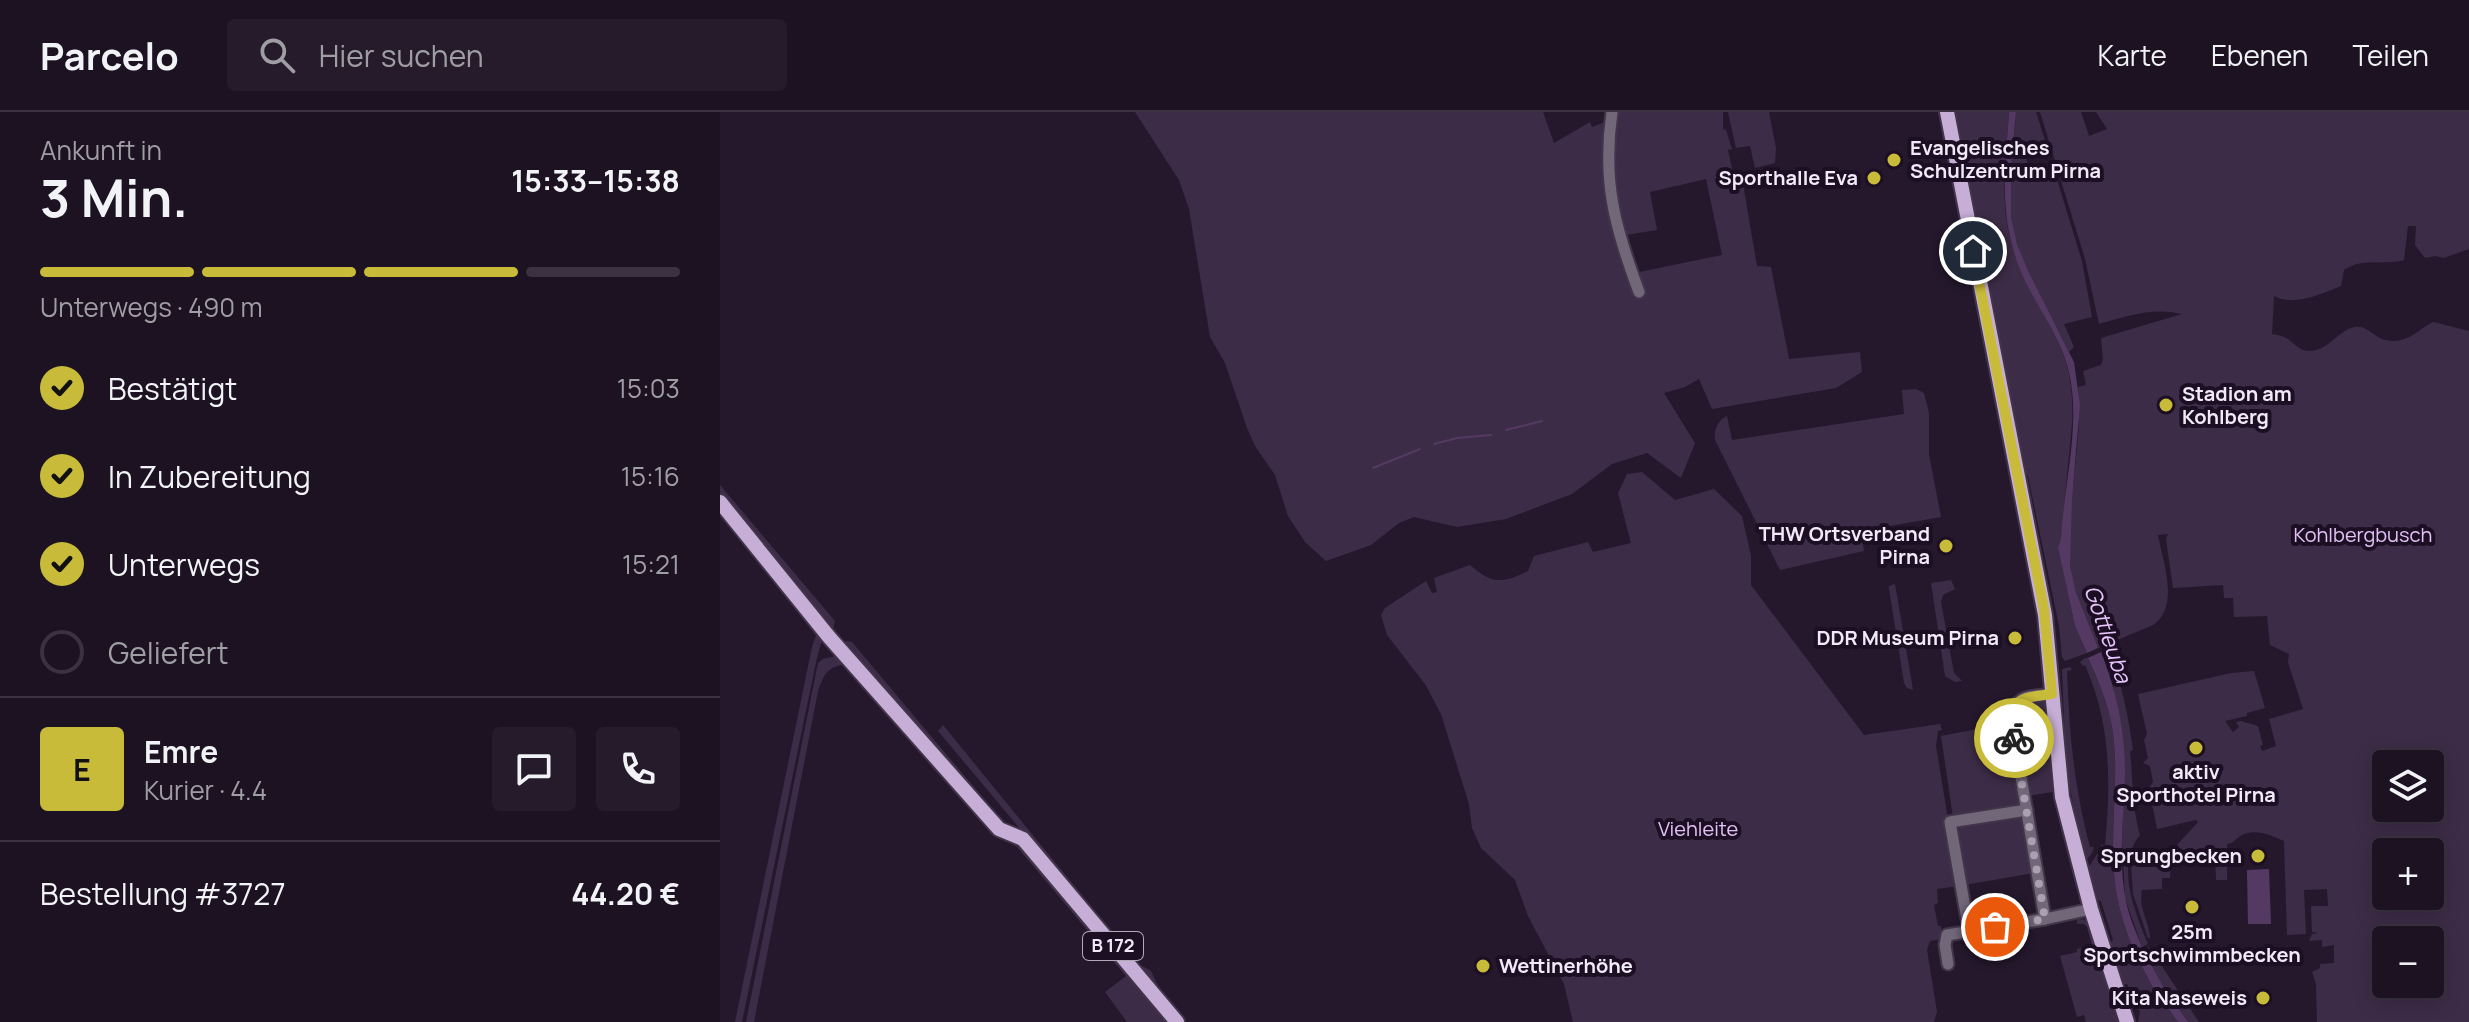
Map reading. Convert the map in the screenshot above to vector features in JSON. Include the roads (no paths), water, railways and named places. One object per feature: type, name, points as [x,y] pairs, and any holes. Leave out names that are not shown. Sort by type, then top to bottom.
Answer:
[{"type":"main road","points":[[1947,112],[2044,609],[2062,797],[2091,909],[2127,1022]]},
{"type":"main road","name":"B 172","points":[[720,502],[829,637],[999,829],[1023,839],[1177,1022]]},
{"type":"street","points":[[1612,112],[1607,170],[1613,212],[1617,233],[1639,292]]},
{"type":"street","points":[[2045,919],[2011,718],[2014,704],[2024,698],[2052,694]]},
{"type":"street","points":[[1969,931],[1950,822],[2027,810]]},
{"type":"street","points":[[1948,964],[1947,935],[2091,909]]},
{"type":"waterway","points":[[1506,430],[1542,421]]},
{"type":"waterway","points":[[1434,444],[1491,435]]},
{"type":"waterway","points":[[1373,468],[1420,449]]},
{"type":"place","name":"Evangelisches Schulzentrum Pirna","points":[[1894,160]]},
{"type":"place","name":"Sporthalle Eva","points":[[1874,178]]},
{"type":"place","name":"Stadion am Kohlberg","points":[[2166,405]]},
{"type":"place","name":"THW Ortsverband Pirna","points":[[1946,546]]},
{"type":"place","name":"DDR Museum Pirna","points":[[2015,638]]},
{"type":"place","name":"aktiv Sporthotel Pirna","points":[[2196,748]]},
{"type":"place","name":"Sprungbecken","points":[[2258,856]]},
{"type":"place","name":"25m Sportschwimmbecken","points":[[2192,907]]},
{"type":"place","name":"Wettinerhöhe","points":[[1483,966]]},
{"type":"place","name":"Kita Naseweis","points":[[2263,998]]},
{"type":"park label","name":"Kohlbergbusch","points":[[2363,535]]},
{"type":"park label","name":"Viehleite","points":[[1698,829]]},
{"type":"water label","name":"Gottleuba","points":[[2108,634]]}]
